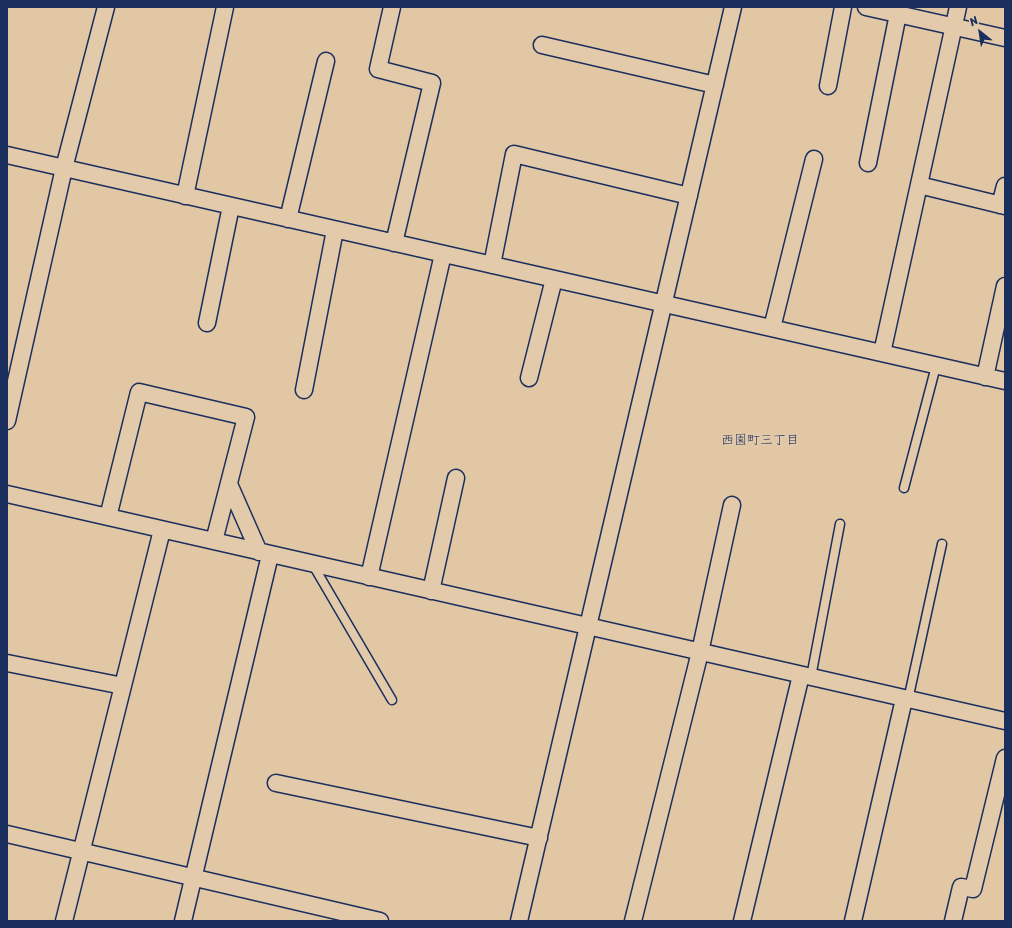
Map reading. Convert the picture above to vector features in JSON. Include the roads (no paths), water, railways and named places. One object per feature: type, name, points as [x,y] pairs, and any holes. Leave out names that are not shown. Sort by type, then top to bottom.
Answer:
[{"type":"street","points":[[7,421],[12,379],[64,168],[106,7]]},
{"type":"street","points":[[185,196],[225,7]]},
{"type":"street","points":[[392,7],[378,69],[432,83],[394,243]]},
{"type":"street","points":[[519,921],[733,7]]},
{"type":"street","points":[[828,86],[843,7]]},
{"type":"street","points":[[866,7],[1005,38]]},
{"type":"street","points":[[882,353],[958,7]]},
{"type":"street","points":[[868,163],[898,14]]},
{"type":"street","points":[[542,46],[715,85]]},
{"type":"street","points":[[288,219],[326,62]]},
{"type":"street","points":[[492,265],[514,154],[689,196]]},
{"type":"street","points":[[7,155],[1005,381]]},
{"type":"street","points":[[772,328],[814,159]]},
{"type":"street","points":[[919,185],[1003,206],[1005,186]]},
{"type":"street","points":[[207,323],[231,206]]},
{"type":"street","points":[[304,390],[336,230]]},
{"type":"street","points":[[369,577],[443,254]]},
{"type":"street","points":[[529,378],[554,279]]},
{"type":"street","points":[[985,377],[1005,286]]},
{"type":"street","points":[[108,517],[138,392],[246,417],[214,542]]},
{"type":"street","points":[[431,591],[456,478]]},
{"type":"street","points":[[183,921],[264,553],[229,484]]},
{"type":"street","points":[[7,494],[1005,721]]},
{"type":"street","points":[[633,921],[700,652],[732,505]]},
{"type":"street","points":[[64,921],[162,530]]},
{"type":"street","points":[[7,663],[123,686]]},
{"type":"street","points":[[742,921],[806,676]]},
{"type":"street","points":[[853,921],[906,699]]},
{"type":"street","points":[[954,921],[961,887],[972,889],[1005,758]]},
{"type":"street","points":[[276,783],[539,838]]},
{"type":"street","points":[[7,834],[380,921]]},
{"type":"lane","points":[[904,488],[936,366]]},
{"type":"lane","points":[[806,676],[840,524]]},
{"type":"lane","points":[[906,699],[942,544]]},
{"type":"lane","points":[[313,564],[392,700]]},
{"type":"district","name":"西園町三丁目","points":[[760,441]]}]
